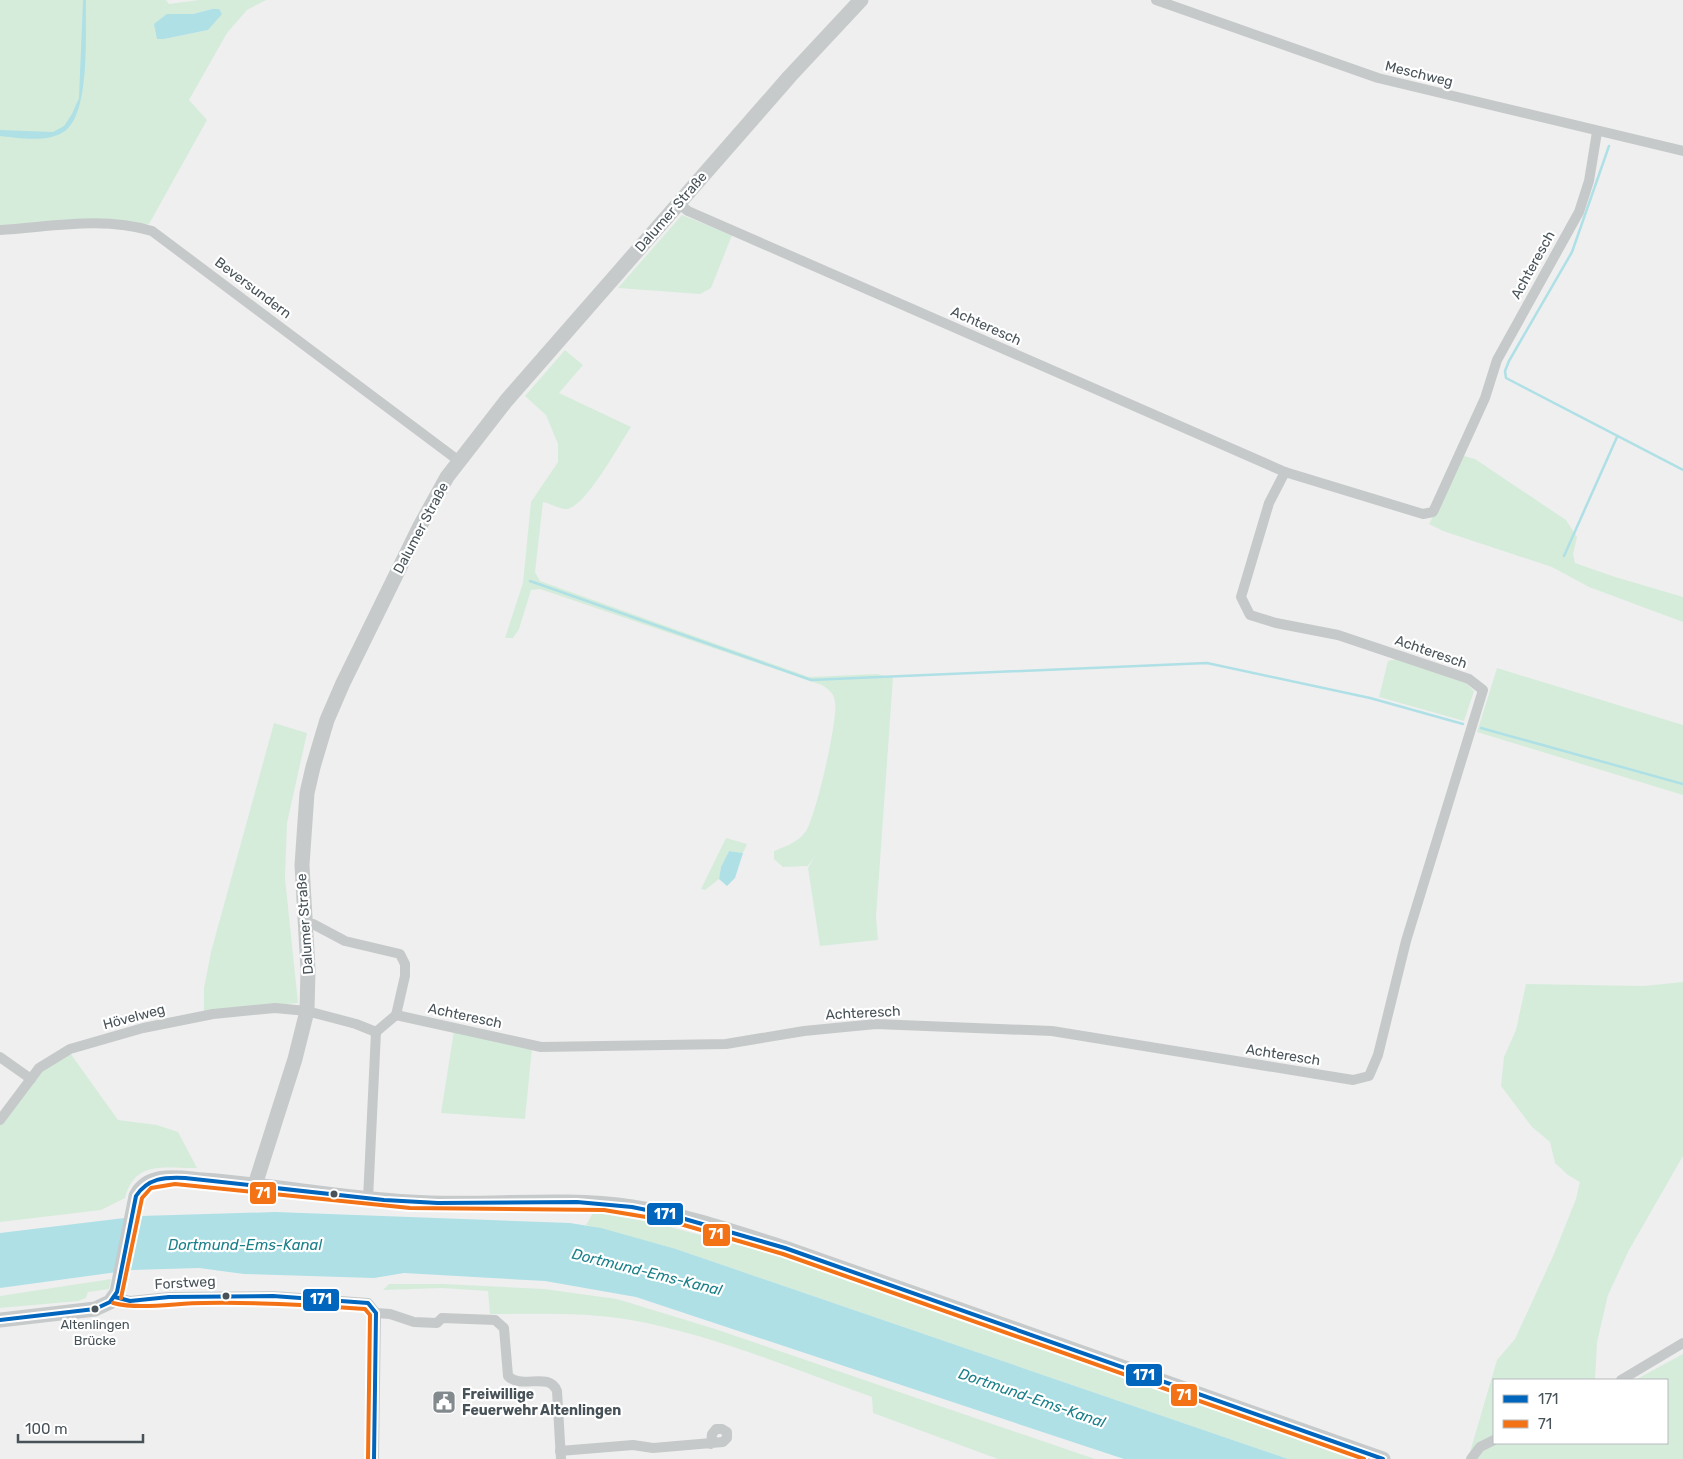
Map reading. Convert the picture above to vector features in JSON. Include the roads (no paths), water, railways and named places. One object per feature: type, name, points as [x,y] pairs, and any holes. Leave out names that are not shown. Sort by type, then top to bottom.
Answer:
[{"type":"main road","name":"Dalumer Straße","points":[[255,1185],[307,1011],[308,970],[302,865],[305,812],[313,766],[327,720],[343,683],[420,526],[459,461],[512,394],[822,40],[861,0]]},
{"type":"main road","points":[[0,1320],[95,1309],[110,1302],[117,1291],[135,1202],[143,1184],[158,1178],[183,1178],[410,1202],[592,1203],[630,1207],[693,1219],[985,1318],[1382,1459]]},
{"type":"street","name":"Meschweg","points":[[1156,0],[1378,78],[1598,132],[1683,150]]},
{"type":"street","name":"Achteresch","points":[[678,203],[697,215],[1285,472],[1424,514],[1433,512],[1485,398],[1496,360],[1579,212],[1589,181],[1598,132]]},
{"type":"street","name":"Beversundern","points":[[0,230],[49,225],[98,224],[126,225],[152,232],[459,461]]},
{"type":"street","name":"Achteresch","points":[[396,1015],[541,1046],[726,1044],[804,1031],[876,1024],[1052,1031],[1353,1080],[1369,1076],[1378,1055],[1406,941],[1483,690],[1470,679],[1338,635],[1276,623],[1250,615],[1240,598],[1269,503],[1285,472]]},
{"type":"street","points":[[305,923],[313,924],[345,941],[400,954],[405,964],[396,1015],[376,1032],[368,1199]]},
{"type":"street","name":"Hövelweg","points":[[0,1120],[39,1068],[70,1050],[143,1028],[213,1014],[275,1008],[307,1011],[356,1024],[376,1032]]},
{"type":"street","points":[[0,1057],[31,1078]]},
{"type":"street","name":"Forstweg","points":[[117,1291],[130,1301],[169,1297],[226,1295],[362,1301],[368,1303],[376,1314]]},
{"type":"street","points":[[374,1459],[376,1314],[390,1314],[414,1322],[437,1323],[442,1318],[495,1320],[500,1323],[504,1328],[508,1376],[518,1382],[548,1381],[557,1390],[560,1455],[633,1445],[653,1448],[711,1444]]},
{"type":"street","points":[[1623,1379],[1683,1342]]},
{"type":"street","points":[[1471,1459],[1480,1447],[1493,1440]]},
{"type":"water","points":[[83,0],[86,0],[85,70],[79,107],[73,121],[65,131],[51,137],[33,139],[0,136],[0,130],[53,132],[64,126],[72,114],[79,98]]},
{"type":"water","points":[[219,9],[222,14],[208,30],[157,39],[154,24],[167,14],[193,14]]},
{"type":"water","points":[[729,851],[743,853],[735,878],[727,886],[719,879],[721,867]]},
{"type":"water","name":"Dortmund-Ems-Kanal","points":[[275,1212],[570,1223],[601,1228],[676,1249],[1288,1459],[1124,1459],[636,1297],[545,1281],[404,1273],[374,1278],[244,1274],[199,1268],[132,1270],[0,1288],[0,1233],[141,1216]]},
{"type":"waterway","points":[[1609,146],[1572,252],[1509,361],[1505,371],[1506,378],[1683,470]]},
{"type":"waterway","points":[[1564,556],[1617,437]]},
{"type":"waterway","points":[[530,581],[811,680],[1207,663],[1370,698],[1463,724]]},
{"type":"waterway","points":[[1481,728],[1683,784]]},
{"type":"place","name":"Altenlingen Brücke","points":[[95,1309]]},
{"type":"place","name":"Freiwillige Feuerwehr Altenlingen","points":[[444,1402]]}]
